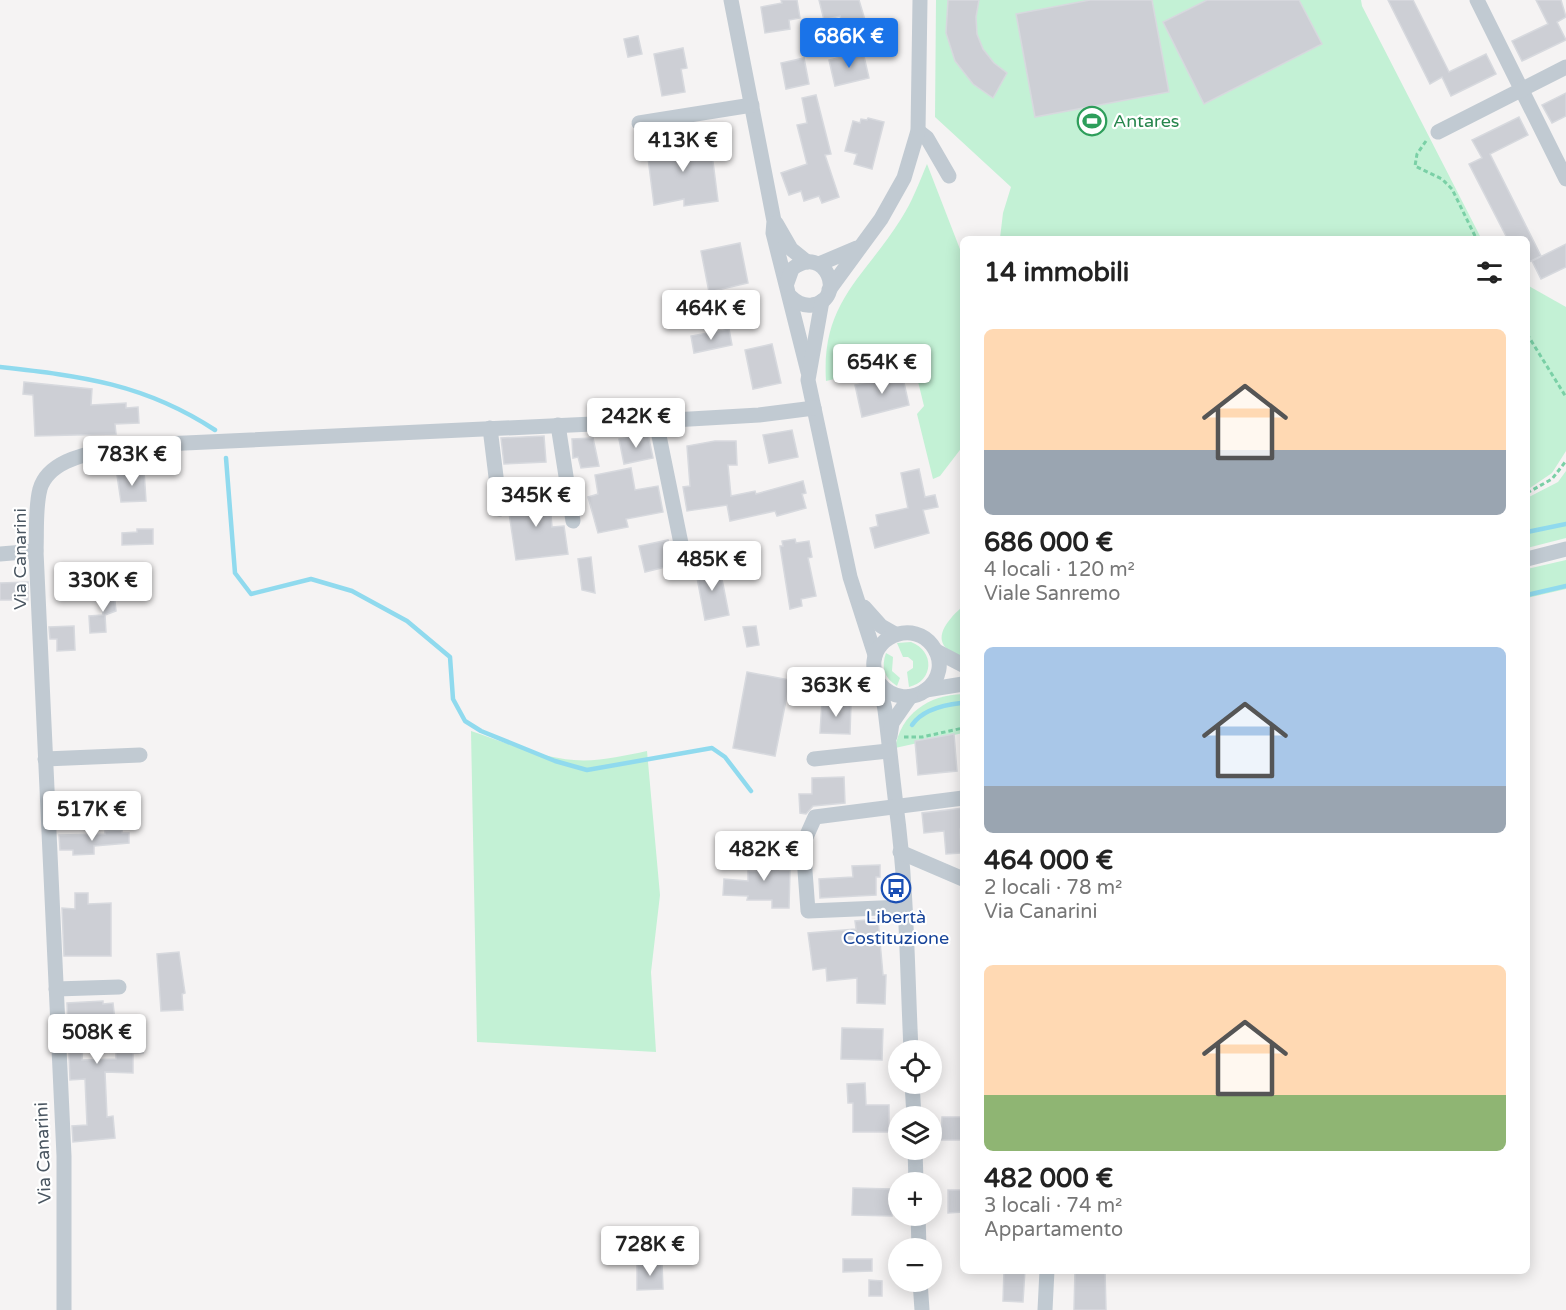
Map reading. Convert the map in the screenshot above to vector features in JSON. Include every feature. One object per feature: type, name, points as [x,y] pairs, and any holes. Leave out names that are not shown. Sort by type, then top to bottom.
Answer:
[{"type":"street","points":[[731,0],[774,221],[773,233],[808,372],[850,577],[875,655],[874,672],[885,709],[900,852],[911,1040]]},
{"type":"street","points":[[789,290],[806,306],[826,295],[881,219],[904,178],[918,131],[920,0]]},
{"type":"street","points":[[1476,0],[1566,179]]},
{"type":"street","points":[[1438,132],[1566,66]]},
{"type":"street","points":[[639,123],[752,105]]},
{"type":"street","points":[[918,131],[927,138],[949,176]]},
{"type":"street","points":[[774,221],[791,249],[829,275],[808,372]]},
{"type":"street","points":[[789,290],[792,269],[860,246]]},
{"type":"street","name":"Via Canarini","points":[[64,1310],[64,1156],[36,550],[41,488],[54,471],[68,460],[120,446],[656,421],[759,415],[814,408]]},
{"type":"street","points":[[656,421],[685,563]]},
{"type":"street","points":[[558,425],[573,521]]},
{"type":"street","points":[[490,428],[500,509]]},
{"type":"street","points":[[1530,558],[1566,549]]},
{"type":"street","points":[[0,554],[36,550]]},
{"type":"street","points":[[858,600],[881,626],[895,634]]},
{"type":"street","points":[[875,655],[880,645],[895,634],[907,632],[919,635],[929,641],[936,651],[960,663]]},
{"type":"street","points":[[926,690],[934,681],[938,670],[936,651]]},
{"type":"street","points":[[879,683],[892,694],[910,697]]},
{"type":"street","points":[[888,751],[892,723],[910,697],[926,690],[960,684]]},
{"type":"street","points":[[814,759],[888,751]]},
{"type":"street","points":[[45,759],[140,755]]},
{"type":"street","points":[[904,907],[808,911],[802,844],[815,817],[960,798]]},
{"type":"street","points":[[900,852],[960,878]]},
{"type":"street","points":[[56,989],[119,987]]},
{"type":"street","points":[[1046,1310],[1047,1274]]},
{"type":"street","points":[[921,1292],[922,1310]]},
{"type":"path","points":[[1438,132],[1424,143],[1414,163],[1418,169],[1442,179],[1452,189],[1475,236]]},
{"type":"path","points":[[1530,339],[1566,397]]},
{"type":"path","points":[[1530,491],[1552,479],[1566,461]]},
{"type":"green space","name":"Antares","points":[[936,0],[1361,0],[1362,6],[1480,236],[1000,236],[1003,213],[1011,187],[935,117]]},
{"type":"green space","points":[[927,164],[960,249],[960,450],[940,476],[933,479],[917,414],[924,406],[913,361],[826,381],[826,354],[830,331],[838,311],[848,292],[905,213]]},
{"type":"green space","points":[[1530,287],[1566,307],[1566,451],[1552,473],[1530,488]]},
{"type":"green space","points":[[1566,471],[1566,538],[1530,547],[1530,496],[1558,482]]},
{"type":"green space","points":[[1566,560],[1566,589],[1530,597],[1530,568]]},
{"type":"green space","points":[[960,609],[960,657],[945,647],[942,641],[942,634]]},
{"type":"green space","points":[[911,642],[924,652],[928,659],[928,666],[923,679],[909,687],[907,672],[913,668],[913,661],[908,657],[903,657],[897,643]]},
{"type":"green space","points":[[886,653],[893,657],[892,671],[900,678],[897,686],[885,672]]},
{"type":"green space","points":[[960,694],[960,734],[895,748],[903,725],[910,716],[928,703],[950,695]]},
{"type":"green space","points":[[471,731],[535,752],[574,760],[620,757],[647,751],[660,895],[651,972],[656,1052],[477,1042]]},
{"type":"building","points":[[781,0],[797,0],[800,18],[789,20],[790,29],[765,33],[761,7],[782,3]]},
{"type":"building","points":[[819,0],[859,0],[865,20],[843,26],[840,16],[824,20]]},
{"type":"building","points":[[948,0],[979,0],[976,17],[977,34],[983,49],[994,63],[1007,73],[993,98],[973,84],[955,61],[946,33]]},
{"type":"building","points":[[1090,0],[1152,0],[1169,92],[1035,117],[1016,14]]},
{"type":"building","points":[[1207,0],[1299,0],[1322,44],[1204,104],[1163,22]]},
{"type":"building","points":[[1388,0],[1413,0],[1449,72],[1486,54],[1496,74],[1451,96],[1442,77],[1430,84]]},
{"type":"building","points":[[1536,0],[1561,0],[1566,17],[1557,22],[1566,40],[1522,61],[1512,41],[1548,24]]},
{"type":"building","points":[[638,36],[642,54],[628,57],[624,39]]},
{"type":"building","points":[[683,48],[687,68],[681,69],[685,92],[662,96],[654,54]]},
{"type":"building","points":[[863,52],[869,78],[835,86],[829,60]]},
{"type":"building","points":[[804,58],[809,84],[786,89],[781,63]]},
{"type":"building","points":[[1566,93],[1566,116],[1552,123],[1542,105]]},
{"type":"building","points":[[816,95],[831,154],[825,155],[839,197],[822,203],[819,196],[804,201],[801,191],[789,195],[781,173],[807,164],[797,125],[807,123],[802,98]]},
{"type":"building","points":[[1519,117],[1528,135],[1490,154],[1541,256],[1530,262],[1530,236],[1506,236],[1469,164],[1482,158],[1472,140]]},
{"type":"building","points":[[868,118],[884,122],[872,169],[854,164],[857,154],[845,151],[853,121],[860,123],[861,119],[867,120]]},
{"type":"building","points":[[710,138],[718,201],[684,206],[684,199],[654,205],[647,150]]},
{"type":"building","points":[[740,243],[748,283],[709,292],[701,251]]},
{"type":"building","points":[[1566,244],[1566,267],[1541,279],[1532,261]]},
{"type":"building","points":[[729,329],[732,345],[694,353],[691,336]]},
{"type":"building","points":[[772,344],[781,383],[753,389],[745,350]]},
{"type":"building","points":[[902,374],[909,405],[862,417],[855,385]]},
{"type":"building","points":[[24,382],[92,389],[91,405],[126,403],[126,408],[138,407],[139,423],[115,424],[116,434],[35,436],[33,395],[23,394]]},
{"type":"building","points":[[792,430],[798,457],[769,463],[763,435]]},
{"type":"building","points":[[648,434],[653,458],[624,464],[619,439]]},
{"type":"building","points":[[544,436],[546,462],[504,464],[501,438]]},
{"type":"building","points":[[593,438],[599,466],[581,468],[578,457],[573,458],[572,439]]},
{"type":"building","points":[[715,441],[736,441],[737,465],[728,465],[731,496],[755,491],[756,494],[803,481],[806,493],[802,494],[806,508],[777,516],[775,511],[730,521],[727,505],[687,511],[683,487],[690,486],[687,446]]},
{"type":"building","points":[[631,468],[635,490],[658,486],[663,512],[626,519],[628,527],[598,533],[588,497],[598,494],[595,475]]},
{"type":"building","points":[[919,469],[925,497],[935,495],[938,507],[923,510],[929,533],[875,548],[870,528],[878,526],[876,515],[908,508],[901,473]]},
{"type":"building","points":[[144,470],[146,501],[121,502],[117,475]]},
{"type":"building","points":[[549,491],[552,527],[564,526],[568,554],[516,560],[509,513],[518,512],[516,494]]},
{"type":"building","points":[[137,529],[153,529],[153,544],[122,545],[122,533],[137,532]]},
{"type":"building","points":[[795,539],[796,543],[809,541],[812,557],[808,558],[816,596],[801,599],[802,606],[790,609],[780,546],[783,546],[782,541]]},
{"type":"building","points":[[668,540],[674,565],[645,572],[639,546]]},
{"type":"building","points":[[591,557],[595,593],[582,590],[578,559]]},
{"type":"building","points":[[719,564],[729,615],[705,620],[695,567]]},
{"type":"building","points":[[28,582],[28,600],[0,600],[0,583]]},
{"type":"building","points":[[114,592],[116,611],[105,615],[106,632],[90,633],[89,616],[103,615],[100,593]]},
{"type":"building","points":[[74,626],[75,650],[57,651],[57,639],[50,639],[49,627]]},
{"type":"building","points":[[756,626],[759,645],[747,647],[743,627]]},
{"type":"building","points":[[747,672],[790,680],[775,756],[733,748]]},
{"type":"building","points":[[822,701],[851,703],[850,734],[820,733]]},
{"type":"building","points":[[954,734],[957,771],[918,775],[915,741]]},
{"type":"building","points":[[844,777],[845,803],[813,806],[806,814],[800,813],[799,794],[812,794],[812,778]]},
{"type":"building","points":[[960,808],[960,853],[946,854],[944,831],[924,833],[922,813]]},
{"type":"building","points":[[122,830],[122,833],[129,833],[129,843],[94,846],[94,854],[73,855],[73,850],[60,850],[59,835],[105,834],[105,831]]},
{"type":"building","points":[[766,846],[782,848],[780,870],[790,870],[789,908],[772,908],[772,900],[747,900],[748,896],[723,895],[724,879],[748,881],[748,871],[764,871]]},
{"type":"building","points":[[880,865],[880,877],[876,877],[876,895],[820,898],[819,879],[853,877],[852,866]]},
{"type":"building","points":[[75,893],[88,893],[88,904],[111,903],[111,956],[64,956],[62,908],[75,909]]},
{"type":"building","points":[[878,919],[883,975],[886,975],[885,1004],[857,1003],[857,978],[827,981],[826,968],[813,970],[808,933],[856,929],[855,921]]},
{"type":"building","points":[[179,952],[185,993],[182,994],[183,1010],[161,1011],[157,954]]},
{"type":"building","points":[[103,1001],[103,1004],[113,1003],[116,1029],[84,1030],[82,1060],[116,1059],[116,1036],[141,1034],[143,1053],[133,1053],[133,1073],[105,1072],[107,1117],[113,1116],[115,1138],[73,1142],[72,1126],[87,1125],[85,1079],[70,1080],[67,1003]]},
{"type":"building","points":[[842,1028],[883,1029],[882,1060],[841,1059]]},
{"type":"building","points":[[865,1083],[866,1105],[889,1105],[888,1132],[853,1132],[853,1103],[848,1103],[847,1084]]},
{"type":"building","points":[[942,1117],[960,1117],[960,1140],[942,1140]]},
{"type":"building","points":[[853,1188],[888,1189],[888,1216],[852,1215]]},
{"type":"building","points":[[948,1190],[960,1190],[960,1212],[948,1213]]},
{"type":"building","points":[[843,1259],[872,1259],[872,1271],[843,1272]]},
{"type":"building","points":[[662,1263],[663,1289],[637,1290],[637,1264]]},
{"type":"building","points":[[1004,1274],[1025,1274],[1023,1302],[1003,1301]]},
{"type":"building","points":[[1075,1274],[1105,1274],[1106,1310],[1074,1310]]},
{"type":"building","points":[[869,1280],[882,1281],[882,1296],[869,1296]]},
{"type":"waterway","points":[[0,367],[86,379],[138,392],[189,414],[215,430]]},
{"type":"waterway","points":[[226,458],[235,573],[251,594],[311,579],[352,591],[407,621],[450,657],[453,699],[465,721],[481,731],[555,761],[587,770],[712,748],[725,757],[751,791]]},
{"type":"waterway","points":[[1530,531],[1566,524]]},
{"type":"waterway","points":[[1530,594],[1566,586]]},
{"type":"waterway","points":[[912,725],[927,712],[960,703]]},
{"type":"place","name":"Antares","points":[[1092,121]]},
{"type":"place","name":"Libertà Costituzione","points":[[896,888]]}]
